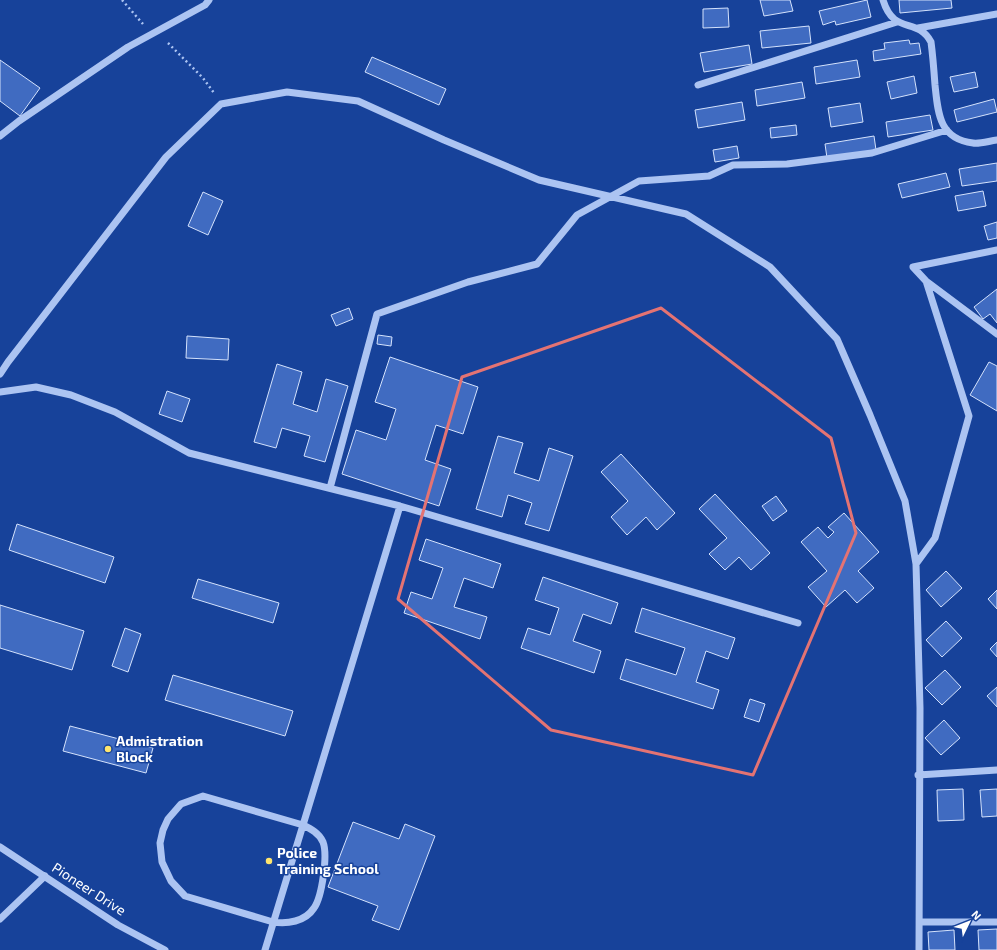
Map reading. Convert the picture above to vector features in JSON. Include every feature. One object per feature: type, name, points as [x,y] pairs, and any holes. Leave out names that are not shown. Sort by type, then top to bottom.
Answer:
[{"type":"street","points":[[0,136],[19,121],[121,51],[205,5],[209,0]]},
{"type":"street","points":[[883,0],[887,13],[897,22],[918,28],[927,35],[931,42],[938,115],[947,130],[962,141],[974,144],[997,140]]},
{"type":"street","points":[[918,28],[997,14]]},
{"type":"street","points":[[698,84],[897,22]]},
{"type":"street","points":[[0,374],[166,157],[221,104],[287,92],[358,101],[444,140],[539,180],[686,214],[770,267],[837,339],[905,501],[916,564],[920,708],[918,775],[919,950]]},
{"type":"street","points":[[330,488],[377,314],[468,282],[537,264],[577,215],[639,181],[709,176],[733,165],[787,164],[872,153],[947,130]]},
{"type":"street","points":[[997,250],[913,267],[926,281],[997,334]]},
{"type":"street","points":[[916,564],[935,538],[969,416],[926,281]]},
{"type":"street","points":[[0,392],[36,387],[71,395],[115,412],[189,453],[400,506],[798,623]]},
{"type":"street","points":[[265,950],[400,506]]},
{"type":"street","points":[[918,775],[997,770]]},
{"type":"street","points":[[203,796],[303,825],[316,832],[324,843],[326,866],[314,908],[300,920],[285,923],[273,922],[185,896],[171,881],[162,862],[160,843],[168,819],[181,804],[203,796]]},
{"type":"street","name":"Pioneer Drive","points":[[0,847],[118,924],[165,950]]},
{"type":"street","points":[[0,920],[45,876]]},
{"type":"street","points":[[920,922],[997,922]]},
{"type":"path","points":[[122,0],[141,22],[179,52],[204,78],[221,104]]},
{"type":"highlighted area","points":[[661,308],[831,438],[856,533],[753,775],[551,730],[398,599],[462,377]]},
{"type":"building","points":[[760,0],[790,0],[793,11],[764,16]]},
{"type":"building","points":[[867,0],[871,17],[836,25],[835,21],[823,25],[819,11]]},
{"type":"building","points":[[899,0],[951,0],[952,8],[900,13]]},
{"type":"building","points":[[728,8],[729,27],[703,28],[703,9]]},
{"type":"building","points":[[809,26],[811,43],[762,48],[760,31]]},
{"type":"building","points":[[909,40],[910,44],[919,43],[921,54],[874,61],[873,51],[885,49],[884,43]]},
{"type":"building","points":[[749,45],[752,64],[704,72],[700,53]]},
{"type":"building","points":[[372,57],[446,89],[439,105],[365,72]]},
{"type":"building","points":[[0,60],[40,88],[20,116],[0,101]]},
{"type":"building","points":[[857,60],[860,77],[816,84],[814,67]]},
{"type":"building","points":[[975,72],[978,87],[954,92],[950,77]]},
{"type":"building","points":[[914,76],[917,93],[891,99],[887,82]]},
{"type":"building","points":[[802,82],[805,98],[757,106],[755,90]]},
{"type":"building","points":[[994,99],[997,112],[957,122],[954,110]]},
{"type":"building","points":[[742,102],[745,120],[698,128],[695,110]]},
{"type":"building","points":[[860,103],[863,122],[831,127],[828,108]]},
{"type":"building","points":[[930,115],[933,130],[888,137],[886,122]]},
{"type":"building","points":[[796,125],[797,135],[771,138],[770,128]]},
{"type":"building","points":[[874,136],[876,150],[827,158],[825,144]]},
{"type":"building","points":[[737,146],[739,158],[715,162],[713,150]]},
{"type":"building","points":[[997,163],[997,181],[962,186],[959,169]]},
{"type":"building","points":[[946,173],[950,187],[902,198],[898,184]]},
{"type":"building","points":[[983,191],[986,206],[958,211],[955,196]]},
{"type":"building","points":[[203,192],[223,201],[208,235],[188,226]]},
{"type":"building","points":[[997,222],[997,238],[988,240],[984,226]]},
{"type":"building","points":[[997,289],[997,323],[990,314],[983,319],[974,307]]},
{"type":"building","points":[[349,308],[353,319],[336,326],[331,315]]},
{"type":"building","points":[[378,335],[392,337],[391,346],[377,344]]},
{"type":"building","points":[[187,336],[229,339],[228,360],[186,358]]},
{"type":"building","points":[[390,357],[478,387],[463,434],[436,425],[425,460],[451,469],[439,506],[342,474],[356,430],[386,440],[396,409],[375,402]]},
{"type":"building","points":[[989,362],[997,366],[997,411],[970,395]]},
{"type":"building","points":[[277,364],[302,372],[293,404],[317,412],[326,379],[348,386],[325,462],[304,456],[310,436],[282,428],[276,448],[254,442]]},
{"type":"building","points":[[167,391],[190,399],[182,422],[159,414]]},
{"type":"building","points":[[498,436],[523,443],[514,473],[539,481],[549,448],[573,456],[549,531],[525,524],[532,503],[508,495],[502,517],[476,509]]},
{"type":"building","points":[[621,454],[675,513],[657,530],[646,517],[627,535],[611,517],[628,501],[601,472]]},
{"type":"building","points":[[715,494],[770,553],[751,570],[739,557],[725,570],[709,554],[727,538],[699,509]]},
{"type":"building","points":[[776,496],[787,511],[773,521],[762,506]]},
{"type":"building","points":[[844,513],[879,552],[858,571],[874,588],[857,603],[845,590],[826,607],[808,587],[827,571],[801,542],[818,527],[828,538],[834,532],[828,527]]},
{"type":"building","points":[[17,524],[114,557],[105,583],[9,550]]},
{"type":"building","points":[[426,539],[501,564],[493,588],[464,578],[454,607],[487,617],[480,639],[404,613],[411,592],[432,599],[443,568],[419,560]]},
{"type":"building","points":[[946,571],[962,588],[941,607],[926,590]]},
{"type":"building","points":[[543,577],[618,603],[611,624],[583,614],[573,641],[601,651],[594,673],[521,648],[528,628],[550,635],[559,608],[535,600]]},
{"type":"building","points":[[198,579],[279,603],[273,623],[192,598]]},
{"type":"building","points":[[997,590],[997,609],[988,599]]},
{"type":"building","points":[[0,605],[84,631],[72,670],[0,648]]},
{"type":"building","points":[[642,608],[735,638],[728,659],[706,651],[696,682],[719,690],[713,709],[620,679],[626,659],[676,675],[685,648],[635,632]]},
{"type":"building","points":[[946,621],[962,638],[942,657],[926,640]]},
{"type":"building","points":[[125,628],[141,634],[128,672],[112,666]]},
{"type":"building","points":[[997,642],[997,657],[990,649]]},
{"type":"building","points":[[945,670],[961,687],[942,705],[925,688]]},
{"type":"building","points":[[173,675],[293,711],[285,736],[165,700]]},
{"type":"building","points":[[997,687],[997,707],[987,696]]},
{"type":"building","points":[[750,699],[765,704],[759,722],[744,717]]},
{"type":"building","points":[[944,720],[960,738],[941,755],[925,738]]},
{"type":"building","name":"Admistration Block","points":[[70,726],[153,748],[146,773],[63,751]]},
{"type":"building","points":[[963,789],[964,820],[938,821],[937,790]]},
{"type":"building","points":[[997,789],[997,816],[982,817],[980,790]]},
{"type":"building","points":[[353,822],[399,839],[405,824],[435,836],[399,930],[372,920],[378,906],[328,887]]},
{"type":"building","points":[[997,929],[997,950],[979,950],[978,930]]},
{"type":"building","points":[[954,930],[955,950],[929,950],[928,932]]},
{"type":"place","name":"Admistration Block","points":[[108,749]]},
{"type":"place","name":"Police Training School","points":[[269,861]]}]
